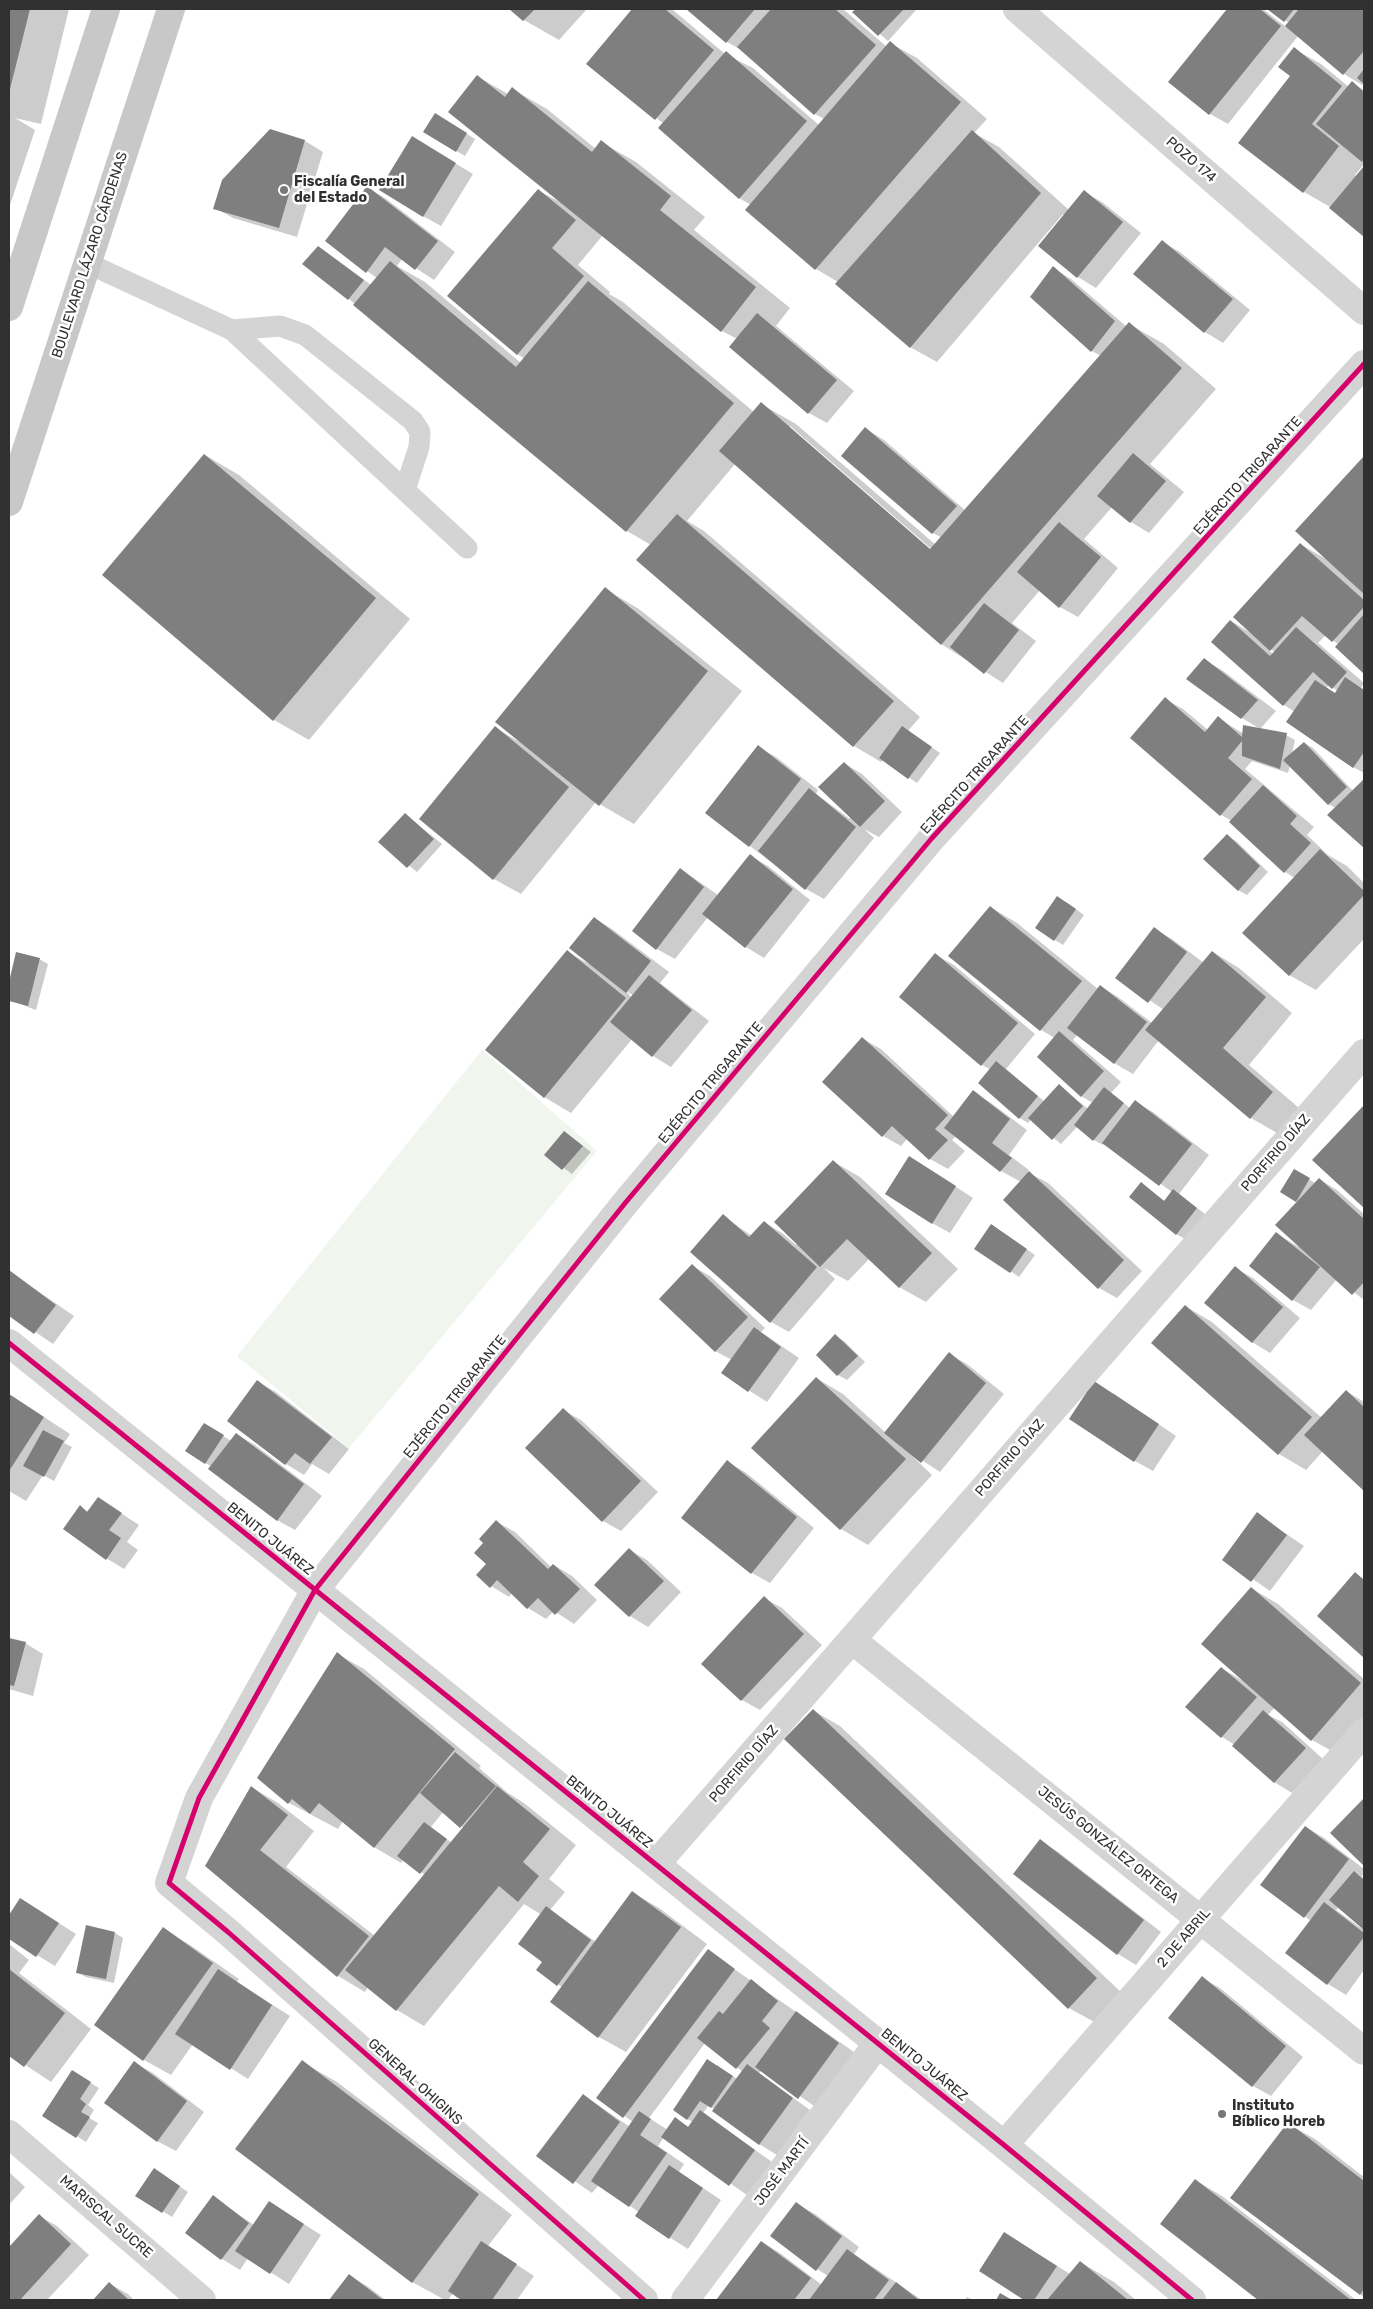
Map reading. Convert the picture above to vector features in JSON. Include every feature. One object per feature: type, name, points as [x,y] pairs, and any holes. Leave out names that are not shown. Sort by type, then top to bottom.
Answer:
[{"type":"main road","points":[[9,306],[106,9]]},
{"type":"main road","name":"BOULEVARD LÁZARO CÁRDENAS","points":[[9,502],[171,9]]},
{"type":"street","name":"POZO 174","points":[[1017,9],[1364,311]]},
{"type":"street","name":"EJÉRCITO TRIGARANTE","points":[[169,1883],[199,1798],[315,1590],[626,1202],[932,838],[1364,364]]},
{"type":"street","name":"PORFIRIO DÍAZ","points":[[656,1864],[1364,1053]]},
{"type":"street","name":"BENITO JUÁREZ","points":[[9,1342],[1004,2145],[1192,2300]]},
{"type":"street","name":"JESÚS GONZÁLEZ ORTEGA","points":[[852,1640],[1364,2050]]},
{"type":"street","name":"2 DE ABRIL","points":[[1004,2145],[1364,1732]]},
{"type":"street","name":"GENERAL OHIGINS","points":[[169,1883],[228,1932],[644,2300]]},
{"type":"street","name":"JOSÉ MARTÍ","points":[[685,2300],[878,2043]]},
{"type":"street","name":"MARISCAL SUCRE","points":[[9,2134],[202,2300]]},
{"type":"lane","points":[[87,263],[232,330],[467,548]]},
{"type":"lane","points":[[232,330],[280,326],[305,335],[413,421],[420,432],[419,448],[405,490]]},
{"type":"shaded area","points":[[482,1050],[597,1151],[349,1448],[237,1356]]},
{"type":"building","points":[[9,9],[30,9],[9,93]]},
{"type":"building","points":[[509,9],[535,9],[523,21]]},
{"type":"building","points":[[632,9],[665,9],[714,50],[655,120],[586,64]]},
{"type":"building","points":[[686,9],[755,9],[726,43]]},
{"type":"building","points":[[771,9],[835,9],[876,45],[814,115],[737,47]]},
{"type":"building","points":[[856,9],[904,9],[878,36],[852,12]]},
{"type":"building","points":[[1227,9],[1260,9],[1281,26],[1209,115],[1168,82]]},
{"type":"building","points":[[1267,9],[1294,9],[1284,22]]},
{"type":"building","points":[[1299,9],[1361,9],[1364,11],[1364,51],[1343,75],[1285,26]]},
{"type":"building","points":[[890,41],[961,102],[815,270],[745,210]]},
{"type":"building","points":[[1294,47],[1342,86],[1312,124],[1339,146],[1303,193],[1238,143],[1290,76],[1278,67]]},
{"type":"building","points":[[726,51],[807,121],[739,199],[658,128]]},
{"type":"building","points":[[1364,69],[1364,84],[1357,78]]},
{"type":"building","points":[[477,75],[505,97],[512,87],[592,152],[601,140],[671,196],[660,210],[756,287],[721,332],[448,112]]},
{"type":"building","points":[[1352,81],[1364,92],[1364,159],[1362,162],[1316,124]]},
{"type":"building","points":[[435,113],[467,133],[456,152],[423,132]]},
{"type":"building","points":[[270,129],[305,140],[279,228],[213,209],[222,180]]},
{"type":"building","points":[[972,130],[1041,193],[910,348],[835,284]]},
{"type":"building","points":[[412,136],[456,163],[423,217],[379,190]]},
{"type":"building","points":[[1364,166],[1364,237],[1329,208]]},
{"type":"building","points":[[367,186],[438,241],[415,270],[385,247],[366,273],[325,241]]},
{"type":"building","points":[[538,189],[576,220],[552,248],[584,276],[517,355],[447,296]]},
{"type":"building","points":[[1084,190],[1123,222],[1077,278],[1038,246]]},
{"type":"building","points":[[1162,240],[1233,299],[1204,333],[1133,274]]},
{"type":"building","points":[[318,246],[364,280],[348,300],[302,264]]},
{"type":"building","points":[[390,261],[516,367],[588,281],[734,403],[626,532],[353,305]]},
{"type":"building","points":[[1053,266],[1115,321],[1091,352],[1030,297]]},
{"type":"building","points":[[757,313],[837,380],[808,414],[729,347]]},
{"type":"building","points":[[1129,322],[1182,368],[941,645],[719,451],[761,402],[930,549]]},
{"type":"building","points":[[865,427],[957,506],[932,534],[841,456]]},
{"type":"building","points":[[1133,453],[1166,481],[1130,523],[1097,496]]},
{"type":"building","points":[[204,454],[376,598],[273,721],[102,575]]},
{"type":"building","points":[[1364,456],[1364,594],[1295,531]]},
{"type":"building","points":[[677,514],[894,701],[853,747],[636,560]]},
{"type":"building","points":[[1059,522],[1101,557],[1059,608],[1017,572]]},
{"type":"building","points":[[1300,543],[1364,600],[1364,607],[1332,642],[1302,616],[1270,651],[1233,617]]},
{"type":"building","points":[[605,587],[708,671],[599,806],[495,722]]},
{"type":"building","points":[[984,603],[1019,630],[984,674],[950,647]]},
{"type":"building","points":[[1364,614],[1364,674],[1335,647]]},
{"type":"building","points":[[1230,620],[1270,656],[1296,627],[1347,672],[1332,689],[1313,672],[1283,706],[1211,642]]},
{"type":"building","points":[[1204,658],[1258,700],[1241,719],[1186,679]]},
{"type":"building","points":[[1345,677],[1364,690],[1364,752],[1353,768],[1286,722],[1315,680],[1335,693]]},
{"type":"building","points":[[1165,697],[1205,732],[1218,716],[1242,737],[1243,725],[1287,733],[1280,769],[1242,756],[1242,741],[1228,758],[1252,779],[1220,816],[1130,738]]},
{"type":"building","points":[[495,726],[569,787],[493,880],[419,819]]},
{"type":"building","points":[[902,726],[932,747],[908,779],[879,758]]},
{"type":"building","points":[[1304,742],[1347,787],[1328,805],[1283,760]]},
{"type":"building","points":[[758,745],[801,779],[749,847],[705,813]]},
{"type":"building","points":[[844,762],[885,801],[860,827],[818,787]]},
{"type":"building","points":[[1364,779],[1364,848],[1327,815]]},
{"type":"building","points":[[1263,785],[1297,816],[1290,824],[1311,843],[1284,873],[1229,822]]},
{"type":"building","points":[[809,788],[856,827],[805,890],[758,851]]},
{"type":"building","points":[[405,813],[434,839],[407,868],[378,842]]},
{"type":"building","points":[[1227,834],[1260,866],[1238,891],[1203,859]]},
{"type":"building","points":[[1320,849],[1364,891],[1364,895],[1289,976],[1242,933]]},
{"type":"building","points":[[750,854],[793,889],[745,948],[702,914]]},
{"type":"building","points":[[680,868],[704,887],[656,950],[632,931]]},
{"type":"building","points":[[1057,896],[1076,909],[1054,941],[1035,928]]},
{"type":"building","points":[[990,906],[1082,981],[1040,1031],[948,956]]},
{"type":"building","points":[[594,917],[651,961],[626,993],[569,948]]},
{"type":"building","points":[[1154,927],[1187,952],[1148,1003],[1115,978]]},
{"type":"building","points":[[567,950],[626,998],[544,1098],[485,1050]]},
{"type":"building","points":[[1212,951],[1266,997],[1223,1048],[1273,1092],[1250,1119],[1145,1030]]},
{"type":"building","points":[[16,952],[40,958],[28,1006],[9,1001],[9,982]]},
{"type":"building","points":[[935,953],[1018,1023],[981,1066],[899,997]]},
{"type":"building","points":[[649,975],[692,1010],[652,1057],[610,1022]]},
{"type":"building","points":[[1100,985],[1147,1022],[1114,1064],[1067,1028]]},
{"type":"building","points":[[1059,1031],[1104,1071],[1081,1097],[1037,1057]]},
{"type":"building","points":[[862,1037],[948,1115],[935,1129],[948,1140],[929,1160],[892,1126],[882,1137],[822,1082]]},
{"type":"building","points":[[996,1061],[1038,1096],[1019,1119],[978,1083]]},
{"type":"building","points":[[1059,1084],[1083,1106],[1052,1140],[1028,1118]]},
{"type":"building","points":[[1104,1087],[1124,1103],[1093,1141],[1074,1125]]},
{"type":"building","points":[[973,1090],[1010,1119],[992,1143],[1012,1158],[1000,1172],[944,1128]]},
{"type":"building","points":[[1135,1100],[1192,1144],[1159,1186],[1102,1143]]},
{"type":"building","points":[[1364,1105],[1364,1208],[1312,1160]]},
{"type":"building","points":[[564,1131],[583,1146],[562,1170],[544,1155]]},
{"type":"building","points":[[909,1156],[956,1186],[932,1224],[885,1194]]},
{"type":"building","points":[[833,1160],[932,1253],[899,1288],[847,1239],[820,1267],[774,1222]]},
{"type":"building","points":[[1294,1169],[1310,1178],[1296,1202],[1280,1192]]},
{"type":"building","points":[[1029,1171],[1124,1260],[1098,1289],[1003,1200]]},
{"type":"building","points":[[1319,1178],[1364,1219],[1364,1282],[1352,1295],[1275,1225]]},
{"type":"building","points":[[1141,1182],[1164,1201],[1173,1189],[1197,1208],[1176,1235],[1129,1197]]},
{"type":"building","points":[[723,1214],[749,1237],[764,1221],[817,1267],[770,1323],[690,1252]]},
{"type":"building","points":[[991,1224],[1027,1249],[1010,1273],[974,1249]]},
{"type":"building","points":[[1276,1232],[1320,1267],[1292,1301],[1249,1266]]},
{"type":"building","points":[[692,1264],[748,1317],[715,1352],[659,1299]]},
{"type":"building","points":[[1235,1266],[1283,1307],[1252,1343],[1204,1303]]},
{"type":"building","points":[[9,1270],[56,1305],[34,1334],[9,1316]]},
{"type":"building","points":[[1185,1305],[1312,1417],[1278,1455],[1151,1343]]},
{"type":"building","points":[[754,1327],[781,1347],[748,1392],[721,1373]]},
{"type":"building","points":[[835,1334],[858,1356],[837,1376],[816,1355]]},
{"type":"building","points":[[949,1352],[986,1383],[921,1463],[884,1433]]},
{"type":"building","points":[[816,1377],[906,1459],[840,1530],[751,1448]]},
{"type":"building","points":[[257,1380],[332,1437],[310,1464],[295,1453],[285,1465],[227,1421]]},
{"type":"building","points":[[1094,1381],[1159,1424],[1134,1462],[1069,1419]]},
{"type":"building","points":[[1346,1390],[1364,1407],[1364,1491],[1304,1435]]},
{"type":"building","points":[[9,1394],[44,1417],[9,1471]]},
{"type":"building","points":[[563,1408],[641,1481],[602,1522],[525,1448]]},
{"type":"building","points":[[204,1423],[224,1435],[205,1464],[185,1451]]},
{"type":"building","points":[[43,1430],[64,1441],[44,1477],[23,1466]]},
{"type":"building","points":[[236,1433],[304,1484],[277,1521],[208,1469]]},
{"type":"building","points":[[727,1460],[797,1517],[751,1574],[681,1518]]},
{"type":"building","points":[[98,1497],[122,1513],[109,1530],[121,1538],[106,1560],[63,1529],[80,1505],[87,1512]]},
{"type":"building","points":[[1257,1512],[1287,1535],[1251,1582],[1222,1560]]},
{"type":"building","points":[[496,1520],[548,1569],[553,1564],[580,1589],[555,1615],[538,1598],[527,1609],[497,1580],[490,1588],[476,1575],[486,1564],[474,1553],[483,1543],[479,1539]]},
{"type":"building","points":[[629,1548],[664,1581],[629,1617],[594,1585]]},
{"type":"building","points":[[1355,1572],[1364,1580],[1364,1658],[1317,1616]]},
{"type":"building","points":[[1251,1587],[1361,1683],[1311,1741],[1201,1644]]},
{"type":"building","points":[[764,1596],[804,1634],[741,1701],[701,1664]]},
{"type":"building","points":[[9,1638],[26,1642],[14,1686],[9,1685]]},
{"type":"building","points":[[337,1652],[455,1749],[374,1848],[319,1803],[310,1814],[292,1799],[288,1804],[257,1778]]},
{"type":"building","points":[[1221,1667],[1257,1697],[1221,1738],[1185,1707]]},
{"type":"building","points":[[813,1709],[1097,1978],[1068,2009],[784,1739]]},
{"type":"building","points":[[1263,1710],[1306,1748],[1274,1783],[1232,1746]]},
{"type":"building","points":[[455,1752],[496,1786],[460,1828],[420,1793]]},
{"type":"building","points":[[251,1786],[288,1815],[260,1850],[369,1936],[337,1977],[205,1866]]},
{"type":"building","points":[[497,1786],[550,1829],[523,1862],[539,1876],[518,1902],[499,1886],[396,2011],[345,1970]]},
{"type":"building","points":[[1364,1798],[1364,1866],[1330,1833]]},
{"type":"building","points":[[424,1822],[447,1839],[420,1874],[397,1856]]},
{"type":"building","points":[[1305,1826],[1349,1859],[1304,1918],[1260,1885]]},
{"type":"building","points":[[1040,1839],[1144,1920],[1117,1955],[1013,1874]]},
{"type":"building","points":[[1354,1871],[1364,1880],[1364,1930],[1329,1900]]},
{"type":"building","points":[[632,1891],[681,1927],[598,2038],[550,2002]]},
{"type":"building","points":[[20,1898],[59,1923],[36,1957],[9,1939],[9,1915]]},
{"type":"building","points":[[1324,1902],[1364,1933],[1364,1937],[1327,1985],[1285,1953]]},
{"type":"building","points":[[546,1906],[591,1940],[557,1986],[536,1970],[542,1962],[518,1944]]},
{"type":"building","points":[[86,1925],[115,1932],[106,1979],[76,1973]]},
{"type":"building","points":[[163,1927],[213,1963],[143,2061],[94,2025]]},
{"type":"building","points":[[708,1949],[735,1969],[623,2118],[596,2098]]},
{"type":"building","points":[[9,1969],[65,2013],[24,2067],[9,2056]]},
{"type":"building","points":[[218,1969],[272,2005],[230,2070],[175,2034]]},
{"type":"building","points":[[1202,1976],[1286,2046],[1252,2087],[1168,2018]]},
{"type":"building","points":[[751,1979],[778,2001],[762,2021],[770,2028],[736,2069],[697,2038],[719,2011],[723,2014]]},
{"type":"building","points":[[796,2011],[839,2043],[798,2099],[755,2067]]},
{"type":"building","points":[[707,2059],[733,2076],[711,2108],[700,2101],[687,2120],[673,2110]]},
{"type":"building","points":[[302,2060],[479,2194],[412,2283],[235,2149]]},
{"type":"building","points":[[134,2061],[187,2101],[157,2142],[104,2103]]},
{"type":"building","points":[[747,2064],[793,2098],[759,2145],[712,2111]]},
{"type":"building","points":[[72,2070],[91,2082],[80,2099],[86,2104],[81,2112],[90,2117],[76,2138],[42,2116]]},
{"type":"building","points":[[583,2094],[620,2122],[573,2184],[536,2156]]},
{"type":"building","points":[[700,2110],[755,2150],[729,2186],[661,2137],[675,2117],[688,2127]]},
{"type":"building","points":[[639,2111],[651,2119],[640,2135],[667,2153],[629,2207],[591,2181]]},
{"type":"building","points":[[1288,2122],[1364,2181],[1364,2289],[1360,2295],[1230,2198]]},
{"type":"building","points":[[669,2165],[703,2188],[669,2239],[635,2216]]},
{"type":"building","points":[[154,2168],[180,2186],[162,2213],[135,2196]]},
{"type":"building","points":[[1195,2179],[1351,2300],[1258,2300],[1160,2224]]},
{"type":"building","points":[[213,2195],[249,2223],[221,2260],[185,2233]]},
{"type":"building","points":[[269,2201],[304,2224],[270,2274],[235,2251]]},
{"type":"building","points":[[796,2202],[842,2236],[816,2271],[770,2236]]},
{"type":"building","points":[[39,2214],[71,2244],[20,2300],[9,2300],[9,2247]]},
{"type":"building","points":[[1004,2232],[1057,2266],[1034,2300],[1024,2300],[979,2271]]},
{"type":"building","points":[[481,2241],[517,2264],[492,2300],[461,2300],[448,2291]]},
{"type":"building","points":[[761,2241],[811,2278],[794,2300],[716,2300]]},
{"type":"building","points":[[847,2249],[889,2280],[874,2300],[809,2300]]},
{"type":"building","points":[[1080,2261],[1128,2300],[1047,2300]]},
{"type":"building","points":[[349,2274],[383,2300],[329,2300]]},
{"type":"building","points":[[109,2282],[129,2300],[93,2300]]},
{"type":"building","points":[[896,2282],[919,2300],[882,2300]]},
{"type":"building","points":[[1000,2293],[1012,2300],[996,2300]]},
{"type":"cycle path","points":[[644,2300],[228,1932],[169,1883],[199,1798],[315,1590],[626,1202],[932,838],[1364,364]]},
{"type":"cycle path","points":[[9,1343],[1004,2145],[1192,2300]]},
{"type":"place","name":"Fiscalía General del Estado","points":[[284,190]]},
{"type":"place","name":"Instituto Bíblico Horeb","points":[[1222,2114]]}]
